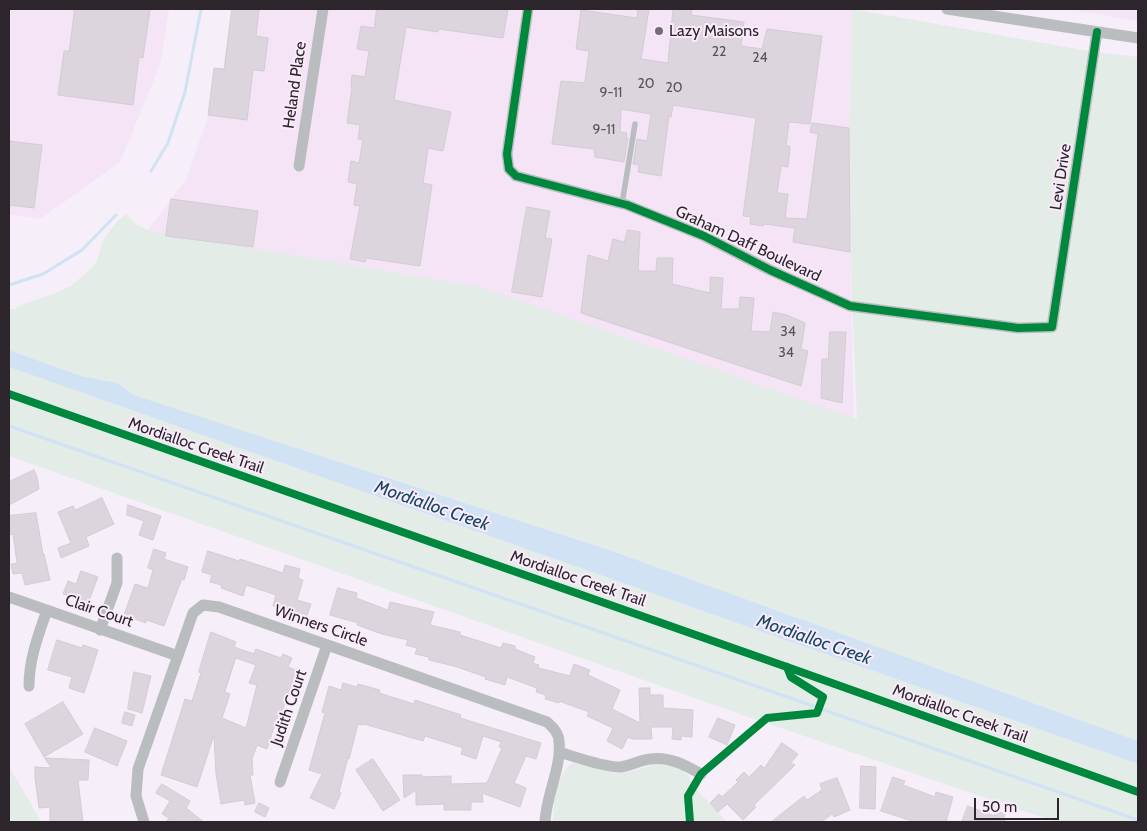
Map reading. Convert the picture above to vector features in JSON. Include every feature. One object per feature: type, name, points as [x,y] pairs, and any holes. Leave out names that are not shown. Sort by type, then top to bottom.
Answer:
[{"type":"street","name":"Heland Place","points":[[300,166],[322,9]]},
{"type":"street","name":"Graham Daff Boulevard","points":[[528,9],[507,154],[510,168],[516,176],[622,204],[704,236],[770,270],[850,306],[1018,328],[1052,327]]},
{"type":"street","points":[[947,9],[974,11],[1138,38]]},
{"type":"street","name":"Levi Drive","points":[[1052,327],[1097,32]]},
{"type":"street","points":[[100,630],[117,583],[117,558]]},
{"type":"street","name":"Clair Court","points":[[9,597],[178,656]]},
{"type":"street","name":"Winners Circle","points":[[144,822],[136,796],[138,769],[193,613],[203,605],[219,607],[546,722],[555,729],[560,740],[555,773],[546,804],[545,822]]},
{"type":"street","points":[[29,686],[32,652],[47,610]]},
{"type":"street","name":"Judith Court","points":[[280,782],[328,645]]},
{"type":"street","points":[[559,752],[619,767],[649,759],[665,758],[684,764],[701,774]]},
{"type":"lane","points":[[622,204],[635,124]]},
{"type":"shaded area","points":[[9,9],[169,9],[160,65],[120,162],[40,219],[9,214]]},
{"type":"shaded area","points":[[232,9],[852,9],[849,128],[854,427],[484,288],[148,230],[187,178],[222,76]]},
{"type":"shaded area","points":[[852,9],[1094,52],[1138,57],[1138,741],[615,552],[134,395],[118,383],[81,376],[9,350],[9,309],[14,309],[71,286],[96,264],[103,240],[126,214],[137,225],[148,230],[481,287],[857,419],[850,252],[849,128]]},
{"type":"shaded area","points":[[1067,9],[1138,9],[1138,21]]},
{"type":"shaded area","points":[[9,367],[1138,764],[1138,822],[1056,822],[740,714],[9,456]]},
{"type":"shaded area","points":[[573,763],[614,773],[632,771],[656,764],[677,767],[688,775],[695,788],[727,822],[553,822],[557,789],[563,773]]},
{"type":"shaded area","points":[[9,766],[41,822],[9,822]]},
{"type":"water","name":"Mordialloc Creek","points":[[9,350],[81,376],[118,383],[134,395],[615,552],[1138,741],[1138,764],[9,367]]},
{"type":"building","points":[[75,9],[150,9],[143,58],[139,57],[133,105],[58,95],[64,51],[69,51]]},
{"type":"building","points":[[232,9],[259,9],[256,36],[268,38],[264,71],[253,70],[247,120],[208,115],[214,68],[224,69]]},
{"type":"building","points":[[377,9],[508,9],[503,38],[438,29],[438,32],[406,27],[394,100],[451,112],[443,151],[428,148],[423,183],[432,185],[420,266],[366,258],[365,262],[350,259],[360,206],[354,205],[357,184],[348,182],[351,161],[359,163],[363,140],[358,139],[360,125],[347,123],[352,75],[365,77],[369,51],[357,49],[361,26],[374,28]]},
{"type":"building","points":[[638,9],[649,9],[641,59],[668,63],[673,9],[692,9],[691,15],[744,22],[741,46],[762,49],[767,29],[822,36],[810,124],[789,122],[786,146],[790,146],[788,167],[781,166],[777,193],[788,194],[785,218],[807,219],[818,134],[810,132],[812,123],[849,128],[850,252],[793,242],[795,228],[750,224],[751,217],[743,216],[756,118],[673,105],[671,117],[669,116],[661,176],[638,172],[639,165],[633,164],[637,139],[647,141],[651,114],[621,109],[620,132],[627,133],[626,138],[628,138],[624,162],[595,157],[594,149],[552,144],[561,81],[585,83],[589,51],[576,49],[581,10],[637,18]]},
{"type":"building","points":[[9,141],[42,145],[34,208],[9,205]]},
{"type":"building","points":[[171,199],[258,211],[253,247],[166,236]]},
{"type":"building","points":[[527,207],[550,211],[545,238],[552,239],[542,297],[512,292]]},
{"type":"building","points":[[628,230],[640,232],[638,271],[656,271],[657,258],[673,258],[672,284],[710,293],[710,277],[723,278],[721,309],[739,309],[740,297],[754,298],[751,331],[770,332],[773,312],[787,315],[805,323],[801,349],[808,351],[801,386],[581,313],[588,255],[608,261],[613,239],[624,242]]},
{"type":"building","points":[[830,332],[846,332],[842,403],[821,398],[822,359],[828,359]]},
{"type":"building","points":[[34,470],[39,489],[9,505],[9,482]]},
{"type":"building","points":[[102,498],[114,524],[86,537],[89,546],[61,558],[58,548],[71,543],[58,512],[73,506],[75,510]]},
{"type":"building","points":[[128,505],[161,516],[153,540],[139,535],[144,521],[127,515]]},
{"type":"building","points":[[36,513],[43,554],[50,580],[25,585],[22,573],[13,574],[11,564],[17,563],[13,534],[9,535],[9,516]]},
{"type":"building","points":[[154,549],[166,553],[164,559],[188,567],[164,626],[146,620],[146,623],[124,615],[135,584],[148,588],[153,570],[148,568]]},
{"type":"building","points":[[208,551],[283,573],[285,565],[300,569],[298,578],[303,580],[297,600],[311,604],[307,616],[273,606],[276,595],[246,585],[243,596],[221,588],[222,585],[210,582],[212,575],[202,572]]},
{"type":"building","points":[[81,571],[98,577],[88,603],[63,594],[68,581],[76,584]]},
{"type":"building","points":[[338,588],[357,593],[356,598],[388,610],[390,602],[434,612],[430,625],[460,632],[460,635],[501,648],[503,643],[515,646],[515,649],[535,657],[533,663],[539,665],[538,668],[570,676],[574,664],[590,670],[588,675],[620,690],[612,709],[640,723],[639,688],[650,688],[650,695],[663,695],[663,708],[693,710],[692,737],[681,736],[681,740],[672,739],[673,727],[651,727],[652,739],[632,739],[628,737],[622,749],[607,741],[613,728],[587,716],[589,712],[559,701],[559,703],[545,699],[546,695],[536,692],[537,688],[507,677],[505,685],[454,666],[429,660],[429,657],[415,654],[417,648],[406,645],[408,640],[382,634],[357,625],[358,623],[330,615]]},
{"type":"building","points":[[211,632],[236,642],[234,647],[254,654],[256,649],[281,658],[283,654],[292,658],[288,667],[301,672],[291,696],[287,695],[278,728],[274,727],[267,749],[257,745],[252,759],[253,775],[250,775],[255,803],[245,805],[244,800],[221,804],[216,774],[214,735],[197,787],[161,775],[185,699],[192,701],[201,673],[199,672]],"holes":[[[236,658],[256,665],[249,683],[257,685],[246,728],[222,718],[230,694],[225,692]]]},
{"type":"building","points":[[57,640],[82,648],[83,645],[98,650],[84,693],[69,688],[72,677],[48,670]]},
{"type":"building","points":[[134,672],[151,676],[142,713],[128,709]]},
{"type":"building","points":[[343,683],[357,687],[358,684],[380,690],[379,693],[414,704],[415,700],[461,715],[460,718],[541,743],[536,759],[526,756],[514,783],[526,788],[520,807],[482,793],[483,802],[471,802],[471,810],[444,810],[444,804],[416,805],[416,790],[404,798],[403,775],[422,775],[422,777],[451,776],[451,784],[487,783],[502,748],[499,747],[501,742],[483,736],[476,759],[461,754],[463,748],[425,736],[423,741],[364,724],[358,724],[339,792],[341,793],[334,809],[310,798],[322,774],[309,770],[325,713],[322,712],[329,686],[341,690]]},
{"type":"building","points":[[63,702],[83,734],[44,757],[25,724]]},
{"type":"building","points":[[125,712],[135,715],[132,726],[122,723]]},
{"type":"building","points":[[718,718],[735,725],[727,745],[709,737]]},
{"type":"building","points":[[95,728],[127,741],[117,766],[85,752]]},
{"type":"building","points":[[782,743],[798,754],[791,763],[795,765],[754,805],[756,807],[743,820],[727,804],[718,812],[710,803],[719,794],[722,797],[738,782],[736,780],[744,772],[749,777],[761,765],[764,768]]},
{"type":"building","points":[[45,758],[89,760],[88,780],[78,780],[83,822],[50,822],[50,807],[39,808],[35,767],[51,768]]},
{"type":"building","points":[[373,759],[400,800],[383,811],[356,770]]},
{"type":"building","points":[[861,766],[876,767],[875,809],[860,808]]},
{"type":"building","points":[[893,777],[905,781],[903,785],[935,797],[936,792],[953,797],[946,822],[915,822],[881,811]]},
{"type":"building","points":[[837,778],[850,810],[834,817],[832,814],[821,822],[771,822],[804,796],[807,800],[822,790],[820,784]]},
{"type":"building","points":[[162,784],[190,801],[186,808],[204,822],[166,822],[169,818],[162,814],[170,801],[156,793]]},
{"type":"building","points":[[259,803],[269,808],[265,817],[255,812]]},
{"type":"building","points":[[968,806],[994,816],[996,811],[1005,814],[1003,820],[1008,822],[962,822]]},
{"type":"waterway","points":[[151,171],[168,143],[185,92],[201,9]]},
{"type":"waterway","points":[[9,285],[43,274],[82,250],[116,215]]},
{"type":"waterway","points":[[9,426],[816,707]]},
{"type":"waterway","points":[[824,710],[1138,820]]},
{"type":"cycle path","points":[[528,9],[507,154],[509,169],[516,176],[627,205],[704,236],[770,270],[850,306],[1018,328],[1052,327],[1097,32]]},
{"type":"cycle path","name":"Mordialloc Creek Trail","points":[[9,394],[1138,792]]},
{"type":"cycle path","points":[[690,822],[688,796],[701,774],[767,718],[817,713],[823,697],[791,677],[787,667]]},
{"type":"place","name":"Lazy Maisons","points":[[659,31]]}]
